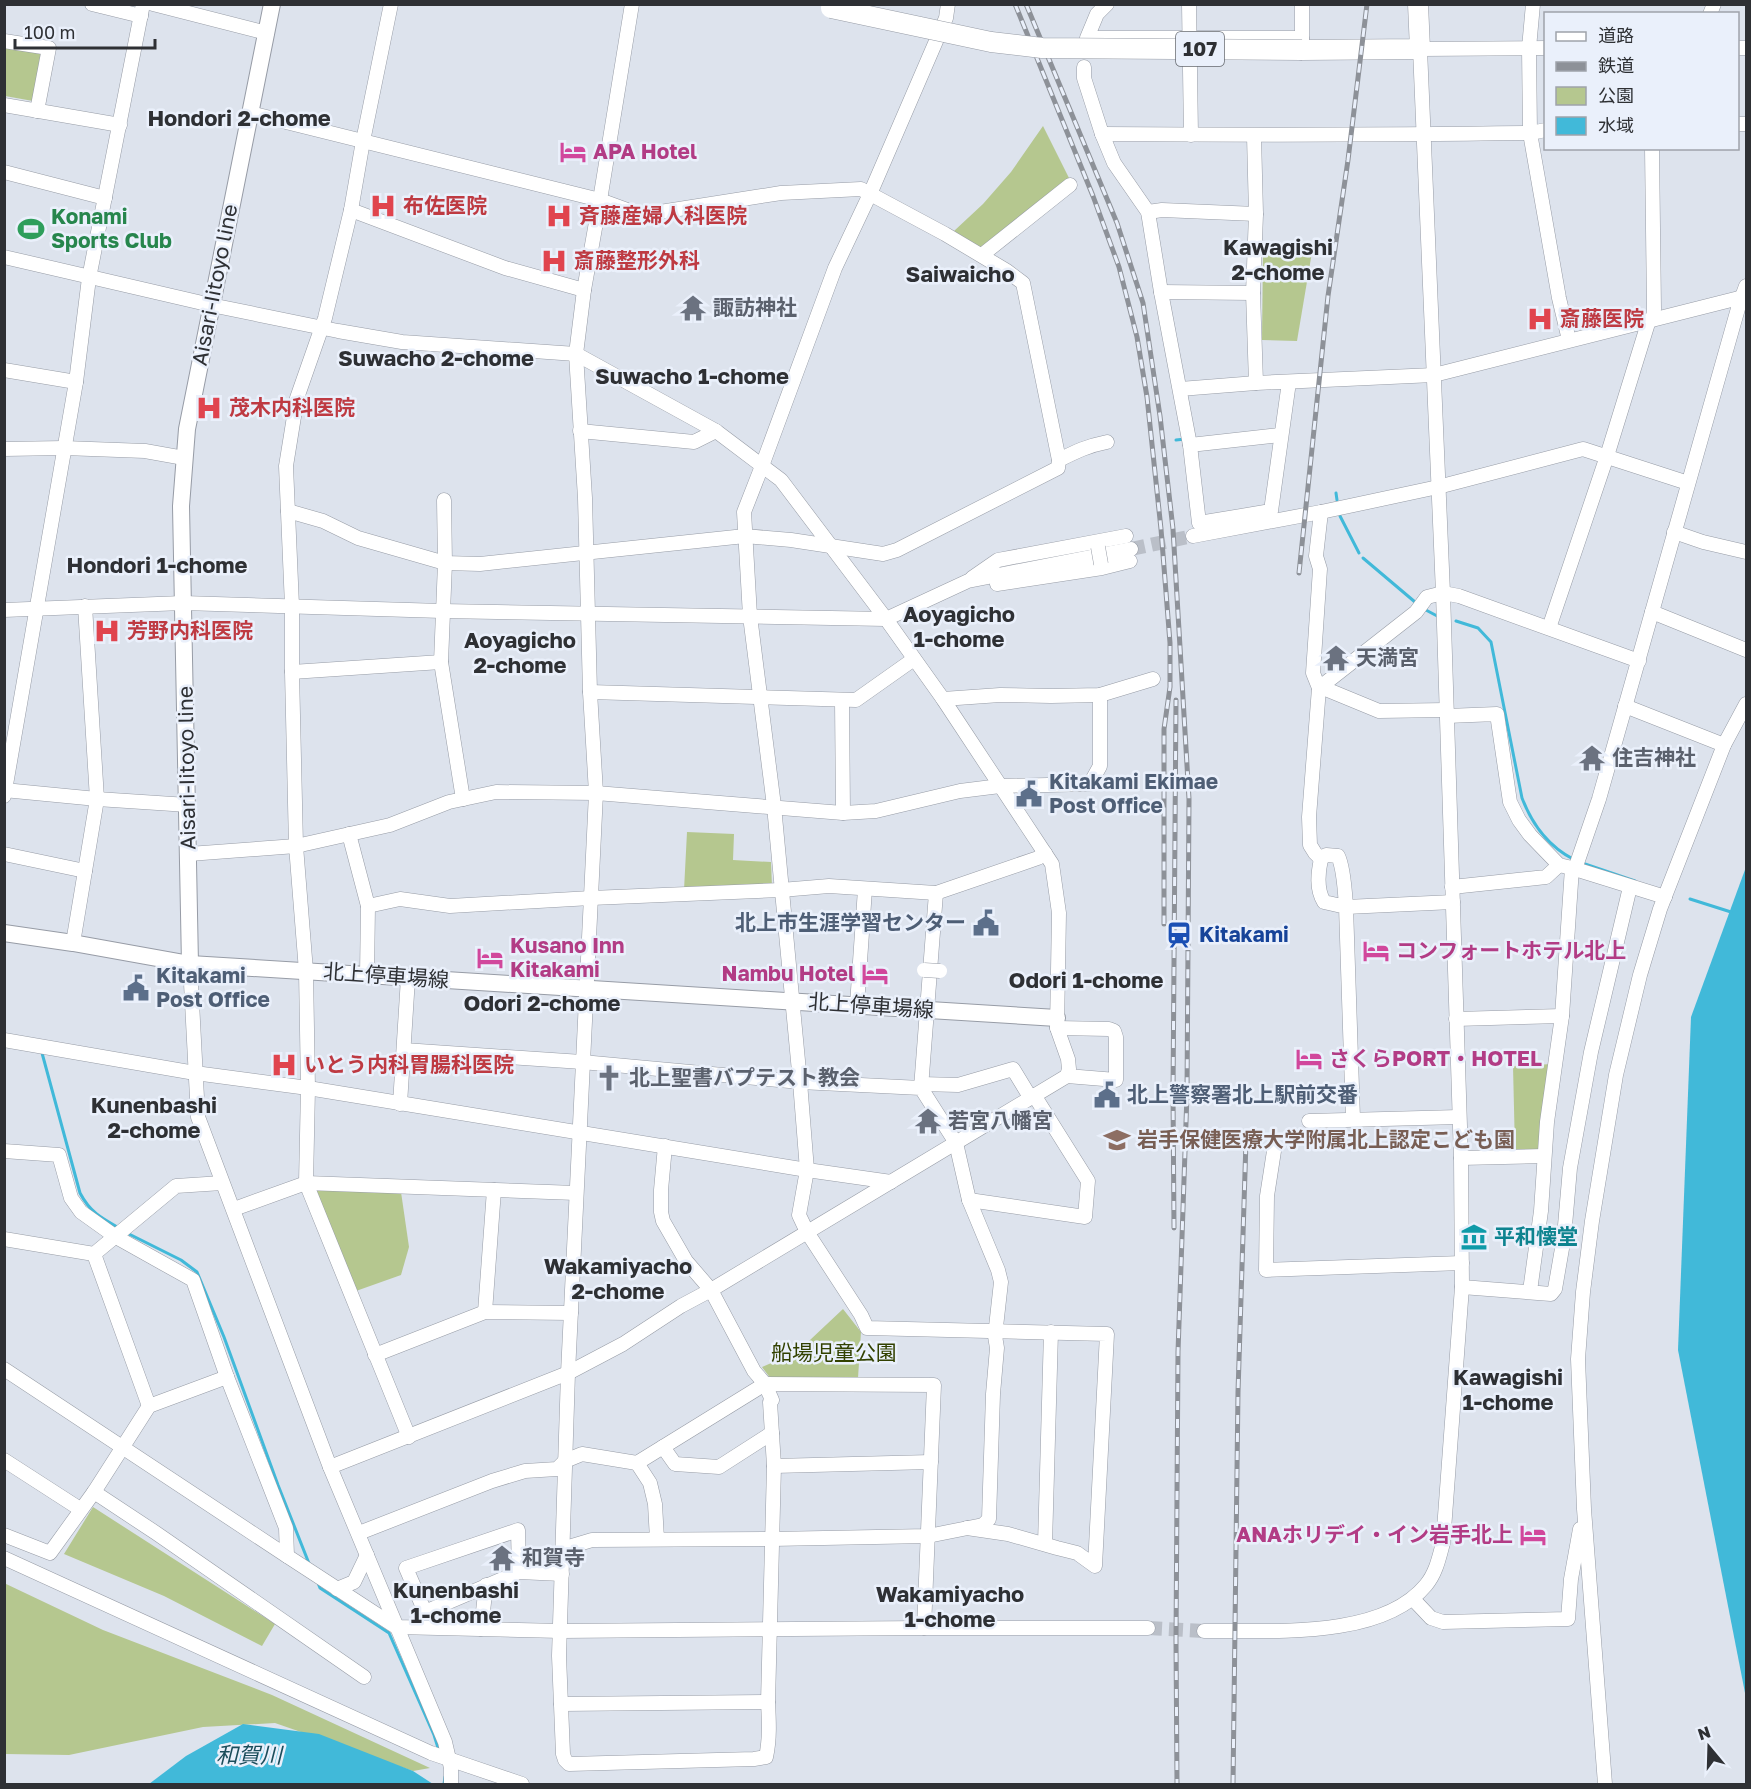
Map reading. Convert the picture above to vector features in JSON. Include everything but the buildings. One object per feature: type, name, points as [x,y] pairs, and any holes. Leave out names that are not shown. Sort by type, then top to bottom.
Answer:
[{"type":"highway","points":[[1418,4],[1420,49]]},
{"type":"highway","name":"107","points":[[824,6],[991,42],[1042,48],[1302,44],[1420,49]]},
{"type":"main road","name":"Aisari-Iitoyo line","points":[[190,964],[181,506],[184,458],[187,429],[211,305],[272,4]]},
{"type":"main road","name":"北上停車場線","points":[[4,933],[190,964],[857,1005],[1057,1023]]},
{"type":"street","points":[[92,4],[142,10],[88,278],[75,382],[5,792],[188,805]]},
{"type":"street","points":[[153,4],[267,33]]},
{"type":"street","points":[[391,4],[351,210],[325,318],[297,398],[286,466],[292,606],[296,846],[306,971],[308,1088],[306,1184],[409,1437]]},
{"type":"street","points":[[632,4],[584,290],[576,354],[588,554],[590,692],[596,794],[568,1373],[559,1656],[562,1754],[569,1764],[766,1757],[770,1737],[768,1702],[774,1466],[770,1402],[772,1400],[711,1290],[686,1261],[663,1221],[661,1190],[665,1146]]},
{"type":"street","points":[[948,4],[946,18],[870,194],[835,268],[744,512],[750,616],[774,806],[807,1170],[799,1215],[807,1232],[861,1315],[867,1328],[1107,1334],[1095,1566],[1077,1553],[1008,1534],[967,1528]]},
{"type":"street","points":[[1107,4],[1097,14],[1086,38],[1190,38],[1302,44],[1302,4]]},
{"type":"street","points":[[1189,4],[1191,135]]},
{"type":"street","points":[[1533,4],[1529,48],[1530,133],[1558,298],[1569,340]]},
{"type":"street","points":[[4,40],[49,48],[37,111]]},
{"type":"street","points":[[1204,1631],[1321,1629],[1365,1621],[1391,1612],[1413,1599],[1428,1584],[1438,1565],[1443,1543],[1462,1287],[1461,1158],[1443,594],[1420,49],[1544,48]]},
{"type":"street","points":[[1084,67],[1084,78],[1114,163],[1148,212],[1190,445],[1199,523],[1271,511],[1289,382]]},
{"type":"street","points":[[4,105],[120,126]]},
{"type":"street","points":[[250,113],[600,200],[641,215],[781,193],[861,189],[982,255],[1023,283],[1059,460],[1058,468],[897,550],[883,554],[791,540],[745,536],[480,564],[445,563],[358,538],[323,521],[288,511]]},
{"type":"street","points":[[1102,134],[1424,135],[1530,133],[1544,130]]},
{"type":"street","points":[[1254,136],[1256,214],[1253,293],[1256,383]]},
{"type":"street","points":[[1549,628],[1654,309],[1652,150]]},
{"type":"street","points":[[4,172],[105,198]]},
{"type":"street","points":[[982,255],[1070,185]]},
{"type":"street","points":[[351,210],[505,268],[584,290]]},
{"type":"street","points":[[1148,212],[1162,210],[1256,214]]},
{"type":"street","points":[[4,257],[211,305],[402,342],[576,354],[716,431],[781,480],[943,699],[1052,864],[1059,913],[1057,1023],[1068,1059],[1067,1076]]},
{"type":"street","points":[[1161,292],[1253,293]]},
{"type":"street","points":[[1180,389],[1256,383],[1434,375],[1651,319],[1744,298],[1688,483],[1599,799],[1575,869],[1665,897]]},
{"type":"street","points":[[4,370],[75,382]]},
{"type":"street","points":[[580,431],[694,442],[716,431]]},
{"type":"street","points":[[1190,445],[1280,435]]},
{"type":"street","points":[[1059,460],[1088,446],[1107,442]]},
{"type":"street","points":[[4,449],[64,448],[145,451],[184,458]]},
{"type":"street","points":[[1192,536],[1438,487],[1583,449],[1688,483]]},
{"type":"street","points":[[444,500],[445,563],[441,662],[463,799]]},
{"type":"street","points":[[1321,512],[1316,556],[1320,569],[1313,673],[1319,688],[1309,817],[1310,845],[1321,859]]},
{"type":"street","points":[[1674,532],[1703,542],[1746,552]]},
{"type":"street","points":[[4,610],[183,603],[442,611],[886,619],[968,581],[998,560],[1098,544],[1126,536]]},
{"type":"street","points":[[1098,544],[1102,566]]},
{"type":"street","points":[[1131,555],[1102,566],[981,586],[968,581],[1131,555]]},
{"type":"street","points":[[1319,688],[1416,612],[1426,597],[1443,594],[1459,596],[1639,661]]},
{"type":"street","points":[[73,943],[97,800],[86,606]]},
{"type":"street","points":[[1652,612],[1746,650]]},
{"type":"street","points":[[590,692],[856,700],[914,659]]},
{"type":"street","points":[[292,672],[441,662]]},
{"type":"street","points":[[943,699],[1100,695],[1153,679]]},
{"type":"street","points":[[1319,688],[1379,711],[1497,714],[1510,802],[1530,835],[1559,865],[1572,868],[1563,1016],[1547,1122],[1540,1211],[1530,1291]]},
{"type":"street","points":[[189,854],[296,846],[390,825],[449,802],[496,792],[596,794],[843,813],[876,811],[960,791],[1000,786],[1090,784],[1100,766],[1100,695]]},
{"type":"street","points":[[843,700],[843,813]]},
{"type":"street","points":[[1605,1785],[1584,1509],[1578,1359],[1592,1221],[1616,1075],[1640,975],[1665,897],[1724,745],[1746,704]]},
{"type":"street","points":[[1625,706],[1724,745]]},
{"type":"street","points":[[349,834],[368,906],[367,975]]},
{"type":"street","points":[[368,906],[400,898],[450,906],[829,886],[936,893],[1038,858],[1045,853]]},
{"type":"street","points":[[4,854],[85,871]]},
{"type":"street","points":[[1353,1119],[1346,907],[1338,856],[1326,855],[1321,859],[1318,870],[1320,896],[1324,902],[1346,907],[1453,902]]},
{"type":"street","points":[[1452,887],[1546,877],[1559,865]]},
{"type":"street","points":[[1462,1287],[1551,1294],[1556,1289],[1564,1237],[1570,1168],[1591,1052],[1630,887]]},
{"type":"street","points":[[857,1005],[865,889]]},
{"type":"street","points":[[562,1549],[592,1540],[928,1536],[983,1525],[989,1520],[996,1331],[1001,1282],[969,1200],[956,1143],[921,1086],[936,893]]},
{"type":"street","points":[[190,964],[198,1117],[330,1467],[445,1742],[450,1764],[451,1785]]},
{"type":"street","points":[[924,970],[940,971]]},
{"type":"street","points":[[400,1104],[408,978]]},
{"type":"street","points":[[1456,1018],[1563,1016]]},
{"type":"street","points":[[330,1467],[568,1373],[623,1344],[681,1306],[1067,1076],[1116,1080],[1114,1031],[1057,1023]]},
{"type":"street","points":[[4,1040],[195,1073],[308,1088],[891,1182]]},
{"type":"street","points":[[404,1050],[582,1062],[800,1082],[921,1086],[958,1084],[1013,1069],[1088,1181],[1085,1217],[969,1200]]},
{"type":"street","points":[[1309,1121],[1459,1117]]},
{"type":"street","points":[[4,1151],[59,1155],[71,1198],[81,1212],[116,1237],[193,1280],[227,1377],[286,1528],[287,1556]]},
{"type":"street","points":[[1274,1151],[1267,1196],[1266,1270],[1462,1263]]},
{"type":"street","points":[[1461,1158],[1544,1156]]},
{"type":"street","points":[[4,1239],[94,1254],[176,1186],[222,1183]]},
{"type":"street","points":[[234,1209],[306,1184],[576,1193]]},
{"type":"street","points":[[485,1312],[494,1190]]},
{"type":"street","points":[[94,1254],[149,1407]]},
{"type":"street","points":[[375,1355],[485,1312],[571,1313]]},
{"type":"street","points":[[1045,1544],[1051,1332]]},
{"type":"street","points":[[4,1369],[396,1626],[561,1631],[1148,1628]]},
{"type":"street","points":[[4,1535],[50,1553],[94,1492],[149,1407],[227,1377]]},
{"type":"street","points":[[359,1533],[492,1481],[525,1472],[557,1469],[565,1461],[582,1454],[638,1463],[765,1384],[934,1385],[924,1628]]},
{"type":"street","points":[[663,1447],[675,1464],[719,1467],[772,1432]]},
{"type":"street","points":[[4,1460],[80,1509]]},
{"type":"street","points":[[774,1466],[932,1462]]},
{"type":"street","points":[[638,1463],[650,1483],[655,1504],[657,1539]]},
{"type":"street","points":[[94,1492],[364,1677]]},
{"type":"street","points":[[1413,1599],[1431,1618],[1443,1622],[1568,1619],[1571,1579],[1584,1509]]},
{"type":"street","points":[[519,1572],[519,1530],[406,1568],[425,1612],[519,1572],[562,1574]]},
{"type":"street","points":[[337,1589],[354,1582],[367,1555]]},
{"type":"street","points":[[4,1558],[198,1645],[329,1708],[431,1753],[450,1764],[522,1785]]},
{"type":"street","points":[[481,1629],[486,1585]]},
{"type":"street","points":[[561,1704],[768,1702]]},
{"type":"green space","points":[[4,44],[42,52],[33,101],[5,96]]},
{"type":"green space","points":[[1043,126],[1071,182],[982,250],[954,231],[983,204],[1011,172]]},
{"type":"green space","points":[[1263,252],[1312,252],[1297,341],[1262,340]]},
{"type":"green space","points":[[687,832],[734,834],[733,860],[771,862],[772,887],[684,890]]},
{"type":"green space","points":[[1553,1064],[1540,1149],[1515,1150],[1513,1066]]},
{"type":"green space","points":[[316,1189],[401,1192],[409,1247],[401,1275],[356,1291]]},
{"type":"green space","name":"船場児童公園","points":[[843,1309],[861,1332],[858,1378],[771,1379],[762,1367],[790,1355]]},
{"type":"green space","points":[[93,1507],[275,1624],[262,1646],[164,1596],[64,1554]]},
{"type":"green space","points":[[4,1583],[103,1630],[272,1695],[430,1768],[413,1771],[275,1723],[203,1727],[69,1755],[5,1754]]},
{"type":"water","points":[[1746,867],[1746,1698],[1678,1350],[1691,1017]]},
{"type":"water","name":"和賀川","points":[[243,1724],[319,1734],[413,1771],[433,1784],[149,1784],[186,1756]]},
{"type":"waterway","points":[[1176,440],[1185,439]]},
{"type":"waterway","points":[[1336,493],[1337,500]]},
{"type":"waterway","points":[[1340,516],[1359,553]]},
{"type":"waterway","points":[[1363,558],[1415,602]]},
{"type":"waterway","points":[[1424,609],[1439,617]]},
{"type":"waterway","points":[[1456,621],[1478,628],[1491,642],[1522,798],[1542,833],[1556,848],[1573,859]]},
{"type":"waterway","points":[[1585,864],[1635,881]]},
{"type":"waterway","points":[[1690,899],[1731,912]]},
{"type":"waterway","points":[[42,1053],[80,1193],[97,1214],[119,1228]]},
{"type":"waterway","points":[[127,1233],[181,1260],[197,1272],[224,1337],[310,1566]]},
{"type":"waterway","points":[[318,1583],[320,1588],[389,1633],[439,1751]]},
{"type":"waterway","points":[[444,1784],[445,1777]]},
{"type":"tunnel","points":[[1131,549],[1193,536]]},
{"type":"tunnel","points":[[1148,1628],[1204,1631]]},
{"type":"railway","points":[[1015,4],[1093,196],[1119,267],[1137,337],[1147,397],[1170,643],[1170,687],[1164,729],[1164,924]]},
{"type":"railway","points":[[1026,4],[1117,223],[1143,303],[1160,416],[1173,529],[1189,799],[1187,1094],[1178,1352],[1177,1784]]},
{"type":"railway","points":[[1299,573],[1328,296],[1348,160],[1367,4]]},
{"type":"railway","points":[[1174,1228],[1176,700]]},
{"type":"railway","points":[[1233,1784],[1238,1392],[1246,1141]]},
{"type":"place","name":"APA Hotel","points":[[573,152]]},
{"type":"place","name":"布佐医院","points":[[383,206]]},
{"type":"place","name":"斉藤産婦人科医院","points":[[559,216]]},
{"type":"place","name":"Konami Sports Club","points":[[31,229]]},
{"type":"place","name":"斎藤整形外科","points":[[554,261]]},
{"type":"place","name":"諏訪神社","points":[[693,308]]},
{"type":"place","name":"斎藤医院","points":[[1540,319]]},
{"type":"place","name":"茂木内科医院","points":[[209,408]]},
{"type":"place","name":"芳野内科医院","points":[[107,631]]},
{"type":"place","name":"天満宮","points":[[1336,658]]},
{"type":"place","name":"住吉神社","points":[[1592,758]]},
{"type":"place","name":"Kitakami Ekimae Post Office","points":[[1029,794]]},
{"type":"place","name":"北上市生涯学習センター","points":[[986,923]]},
{"type":"place","name":"Kitakami","points":[[1179,935]]},
{"type":"place","name":"コンフォートホテル北上","points":[[1376,951]]},
{"type":"place","name":"Kusano Inn Kitakami","points":[[490,958]]},
{"type":"place","name":"Nambu Hotel","points":[[875,974]]},
{"type":"place","name":"Kitakami Post Office","points":[[136,988]]},
{"type":"place","name":"さくらPORT・HOTEL","points":[[1309,1059]]},
{"type":"place","name":"いとう内科胃腸科医院","points":[[284,1065]]},
{"type":"place","name":"北上聖書バプテスト教会","points":[[609,1078]]},
{"type":"place","name":"北上警察署北上駅前交番","points":[[1107,1095]]},
{"type":"place","name":"若宮八幡宮","points":[[928,1121]]},
{"type":"place","name":"岩手保健医療大学附属北上認定こども園","points":[[1117,1140]]},
{"type":"place","name":"平和懐堂","points":[[1474,1237]]},
{"type":"place","name":"ANAホリデイ・イン岩手北上","points":[[1533,1535]]},
{"type":"place","name":"和賀寺","points":[[502,1558]]},
{"type":"district","name":"Hondori 2-chome","points":[[239,118]]},
{"type":"district","name":"Kawagishi 2-chome","points":[[1278,260]]},
{"type":"district","name":"Saiwaicho","points":[[960,274]]},
{"type":"district","name":"Suwacho 2-chome","points":[[436,358]]},
{"type":"district","name":"Suwacho 1-chome","points":[[692,376]]},
{"type":"district","name":"Hondori 1-chome","points":[[157,565]]},
{"type":"district","name":"Aoyagicho 1-chome","points":[[959,626]]},
{"type":"district","name":"Aoyagicho 2-chome","points":[[520,652]]},
{"type":"district","name":"Odori 1-chome","points":[[1086,980]]},
{"type":"district","name":"Odori 2-chome","points":[[542,1003]]},
{"type":"district","name":"Kunenbashi 2-chome","points":[[154,1118]]},
{"type":"district","name":"Wakamiyacho 2-chome","points":[[618,1278]]},
{"type":"district","name":"Kawagishi 1-chome","points":[[1508,1390]]},
{"type":"district","name":"Kunenbashi 1-chome","points":[[456,1602]]},
{"type":"district","name":"Wakamiyacho 1-chome","points":[[950,1607]]}]
